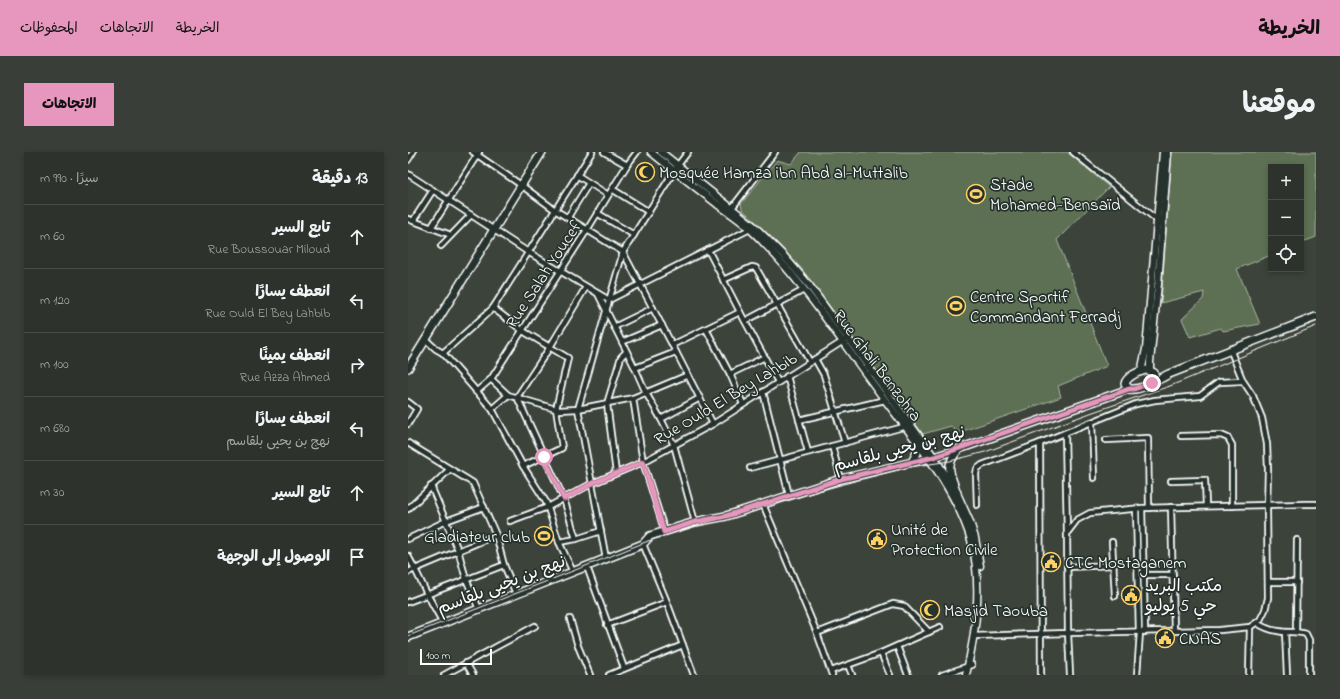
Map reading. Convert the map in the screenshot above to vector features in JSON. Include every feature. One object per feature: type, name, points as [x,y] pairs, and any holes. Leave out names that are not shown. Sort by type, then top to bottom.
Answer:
[{"type":"main road","points":[[408,368],[542,152]]},
{"type":"main road","name":"Rue Ghali Benzohra","points":[[651,152],[674,171],[752,228],[846,340],[957,493],[970,522],[978,556],[981,594],[976,636],[970,665],[966,675]]},
{"type":"main road","name":"Rue Ghali Benzohra","points":[[661,152],[732,208],[783,255],[809,285],[885,400],[909,426],[917,442],[931,457],[954,499],[971,540],[977,576],[976,636]]},
{"type":"main road","points":[[1153,375],[1150,362],[1158,284],[1163,152]]},
{"type":"main road","points":[[1141,372],[1146,349],[1168,152]]},
{"type":"main road","points":[[1118,393],[1129,376],[1141,372],[1153,375],[1169,374],[1316,317]]},
{"type":"main road","name":"نهج بن يحيى بلقاسم","points":[[408,637],[587,567],[606,559],[608,556],[635,543],[643,544],[650,536],[695,522],[726,516],[841,479],[959,449],[1129,389],[1134,389],[1152,383],[1153,375]]},
{"type":"main road","points":[[1125,382],[1129,389]]},
{"type":"main road","points":[[912,462],[917,453],[917,442]]},
{"type":"main road","points":[[957,493],[950,473],[950,464],[952,457],[959,449]]},
{"type":"main road","name":"Rue Ghali Benzohra","points":[[970,665],[970,675]]},
{"type":"street","points":[[408,160],[413,152]]},
{"type":"street","points":[[443,352],[493,308],[592,152]]},
{"type":"street","points":[[604,152],[627,165]]},
{"type":"street","name":"Rue Salah Youcef","points":[[476,392],[491,379],[588,230],[627,165],[637,152]]},
{"type":"street","points":[[606,559],[578,408],[623,252],[674,171],[688,152]]},
{"type":"street","points":[[732,208],[775,152]]},
{"type":"street","points":[[1073,152],[1160,221]]},
{"type":"street","points":[[431,228],[450,201],[477,153],[555,210],[623,252],[713,424]]},
{"type":"street","points":[[408,174],[528,252],[609,300]]},
{"type":"street","points":[[577,175],[608,195]]},
{"type":"street","points":[[568,217],[590,183]]},
{"type":"street","points":[[612,189],[648,212]]},
{"type":"street","points":[[433,190],[410,220],[451,235]]},
{"type":"street","points":[[597,213],[634,235]]},
{"type":"street","points":[[441,246],[471,215]]},
{"type":"street","points":[[609,300],[752,228]]},
{"type":"street","points":[[708,250],[778,382]]},
{"type":"street","points":[[723,280],[754,266],[810,362]]},
{"type":"street","points":[[517,397],[550,347],[586,287]]},
{"type":"street","points":[[745,321],[804,290]]},
{"type":"street","points":[[597,294],[635,368],[646,393],[674,445],[695,522]]},
{"type":"street","points":[[493,308],[523,331],[567,357],[568,360],[556,409],[562,447],[523,466]]},
{"type":"street","points":[[614,327],[652,308]]},
{"type":"street","points":[[672,344],[740,312]]},
{"type":"street","points":[[622,342],[662,325]]},
{"type":"street","points":[[706,329],[730,374],[743,404]]},
{"type":"street","points":[[425,339],[436,349],[443,352],[492,409],[523,466],[548,507],[559,542],[573,572]]},
{"type":"street","name":"Rue Ould El Bey Lahbib","points":[[510,521],[548,507],[591,484],[643,462],[713,424],[815,358],[846,340]]},
{"type":"street","points":[[976,636],[1220,630],[1250,627],[1260,620],[1265,610],[1268,598],[1267,444],[1262,418],[1253,396],[1243,381],[1230,350]]},
{"type":"street","points":[[616,473],[607,404],[621,357],[626,352]]},
{"type":"street","points":[[635,368],[676,352]]},
{"type":"street","points":[[730,374],[765,357]]},
{"type":"street","points":[[815,358],[824,375],[845,443]]},
{"type":"street","points":[[491,379],[508,395],[559,410],[607,404],[633,398],[688,375]]},
{"type":"street","points":[[787,376],[808,452]]},
{"type":"street","points":[[977,505],[975,476],[979,467],[982,465],[1136,404],[1155,400],[1200,396],[1219,382],[1243,381]]},
{"type":"street","points":[[763,392],[788,495]]},
{"type":"street","points":[[492,409],[508,395]]},
{"type":"street","points":[[517,397],[564,499],[576,539]]},
{"type":"street","points":[[633,398],[643,462],[664,532]]},
{"type":"street","points":[[661,420],[700,398]]},
{"type":"street","points":[[799,420],[885,400]]},
{"type":"street","points":[[408,402],[417,409],[408,424]]},
{"type":"street","points":[[1092,422],[1094,478]]},
{"type":"street","points":[[750,468],[909,426]]},
{"type":"street","points":[[1065,433],[1070,675]]},
{"type":"street","points":[[1181,436],[1221,436],[1228,438],[1232,444],[1232,506]]},
{"type":"street","points":[[1106,440],[1148,438],[1149,508]]},
{"type":"street","points":[[408,442],[474,483],[496,535],[504,565],[516,594]]},
{"type":"street","points":[[1040,443],[1041,675]]},
{"type":"street","points":[[832,446],[841,479]]},
{"type":"street","points":[[408,509],[450,468]]},
{"type":"street","points":[[1171,481],[1205,480],[1206,506]]},
{"type":"street","points":[[431,486],[458,550],[466,580],[478,609]]},
{"type":"street","points":[[763,504],[817,633],[832,673],[940,627]]},
{"type":"street","points":[[1067,533],[1077,520],[1090,513],[1142,508],[1316,504]]},
{"type":"street","points":[[408,539],[446,521],[484,507]]},
{"type":"street","points":[[1171,507],[1174,631]]},
{"type":"street","points":[[1137,675],[1141,632],[1143,575],[1142,508]]},
{"type":"street","points":[[1136,509],[1141,632]]},
{"type":"street","points":[[559,542],[576,539],[601,531]]},
{"type":"street","points":[[408,572],[496,535]]},
{"type":"street","points":[[1296,632],[1297,540]]},
{"type":"street","points":[[1112,542],[1115,596]]},
{"type":"street","points":[[643,544],[667,602],[694,675]]},
{"type":"street","points":[[408,556],[426,594],[443,623]]},
{"type":"street","points":[[408,602],[504,565]]},
{"type":"street","points":[[1067,567],[1114,566]]},
{"type":"street","points":[[587,567],[624,668]]},
{"type":"street","points":[[1143,575],[1173,575]]},
{"type":"street","points":[[1268,582],[1297,582]]},
{"type":"street","points":[[607,625],[667,602]]},
{"type":"street","points":[[817,633],[893,604],[904,606],[929,632]]},
{"type":"street","points":[[570,619],[578,646],[590,675]]},
{"type":"street","points":[[1257,623],[1267,629],[1279,632],[1296,632],[1306,634],[1309,640],[1308,675]]},
{"type":"street","points":[[444,675],[535,626]]},
{"type":"street","points":[[1249,675],[1250,627]]},
{"type":"street","points":[[1285,632],[1287,675]]},
{"type":"street","points":[[609,675],[683,645]]},
{"type":"street","points":[[897,646],[908,675]]},
{"type":"street","points":[[881,653],[890,675]]},
{"type":"street","points":[[466,663],[473,675]]},
{"type":"street","points":[[848,665],[852,675]]},
{"type":"street","points":[[942,675],[970,665]]},
{"type":"green space","name":"Centre Sportif Commandant Ferradj","points":[[801,152],[1067,152],[1109,187],[1057,240],[1107,366],[1058,386],[1061,397],[957,433],[951,426],[923,434],[801,268],[742,209],[741,204],[777,160],[791,164]]},
{"type":"green space","points":[[1172,152],[1316,152],[1316,237],[1304,242],[1304,164],[1268,164],[1268,256],[1237,269],[1260,324],[1223,331],[1221,328],[1190,337],[1182,319],[1203,299],[1204,292],[1161,303]]},
{"type":"tram line","points":[[408,636],[648,541],[693,526],[851,482],[910,467],[950,461],[985,452],[1093,412],[1170,386],[1316,326]]},
{"type":"place","name":"Mosquée Hamza ibn Abd al-Muttalib","points":[[645,172]]},
{"type":"place","name":"Stade Mohamed-Bensaïd","points":[[976,194]]},
{"type":"place","name":"Centre Sportif Commandant Ferradj","points":[[956,306]]},
{"type":"place","name":"Gladiateur club","points":[[544,536]]},
{"type":"place","name":"Unité de Protection Civile","points":[[877,539]]},
{"type":"place","name":"CTC Mostaganem","points":[[1051,562]]},
{"type":"place","name":"مكتب البريد حي 5 يوليو","points":[[1131,595]]},
{"type":"place","name":"Masjid Taouba","points":[[930,610]]},
{"type":"place","name":"CNAS","points":[[1165,638]]},
{"type":"route","points":[[544,457],[564,499],[591,484],[643,462],[664,532],[695,522],[726,516],[841,479],[934,457],[1129,389],[1134,389],[1152,383]]}]
